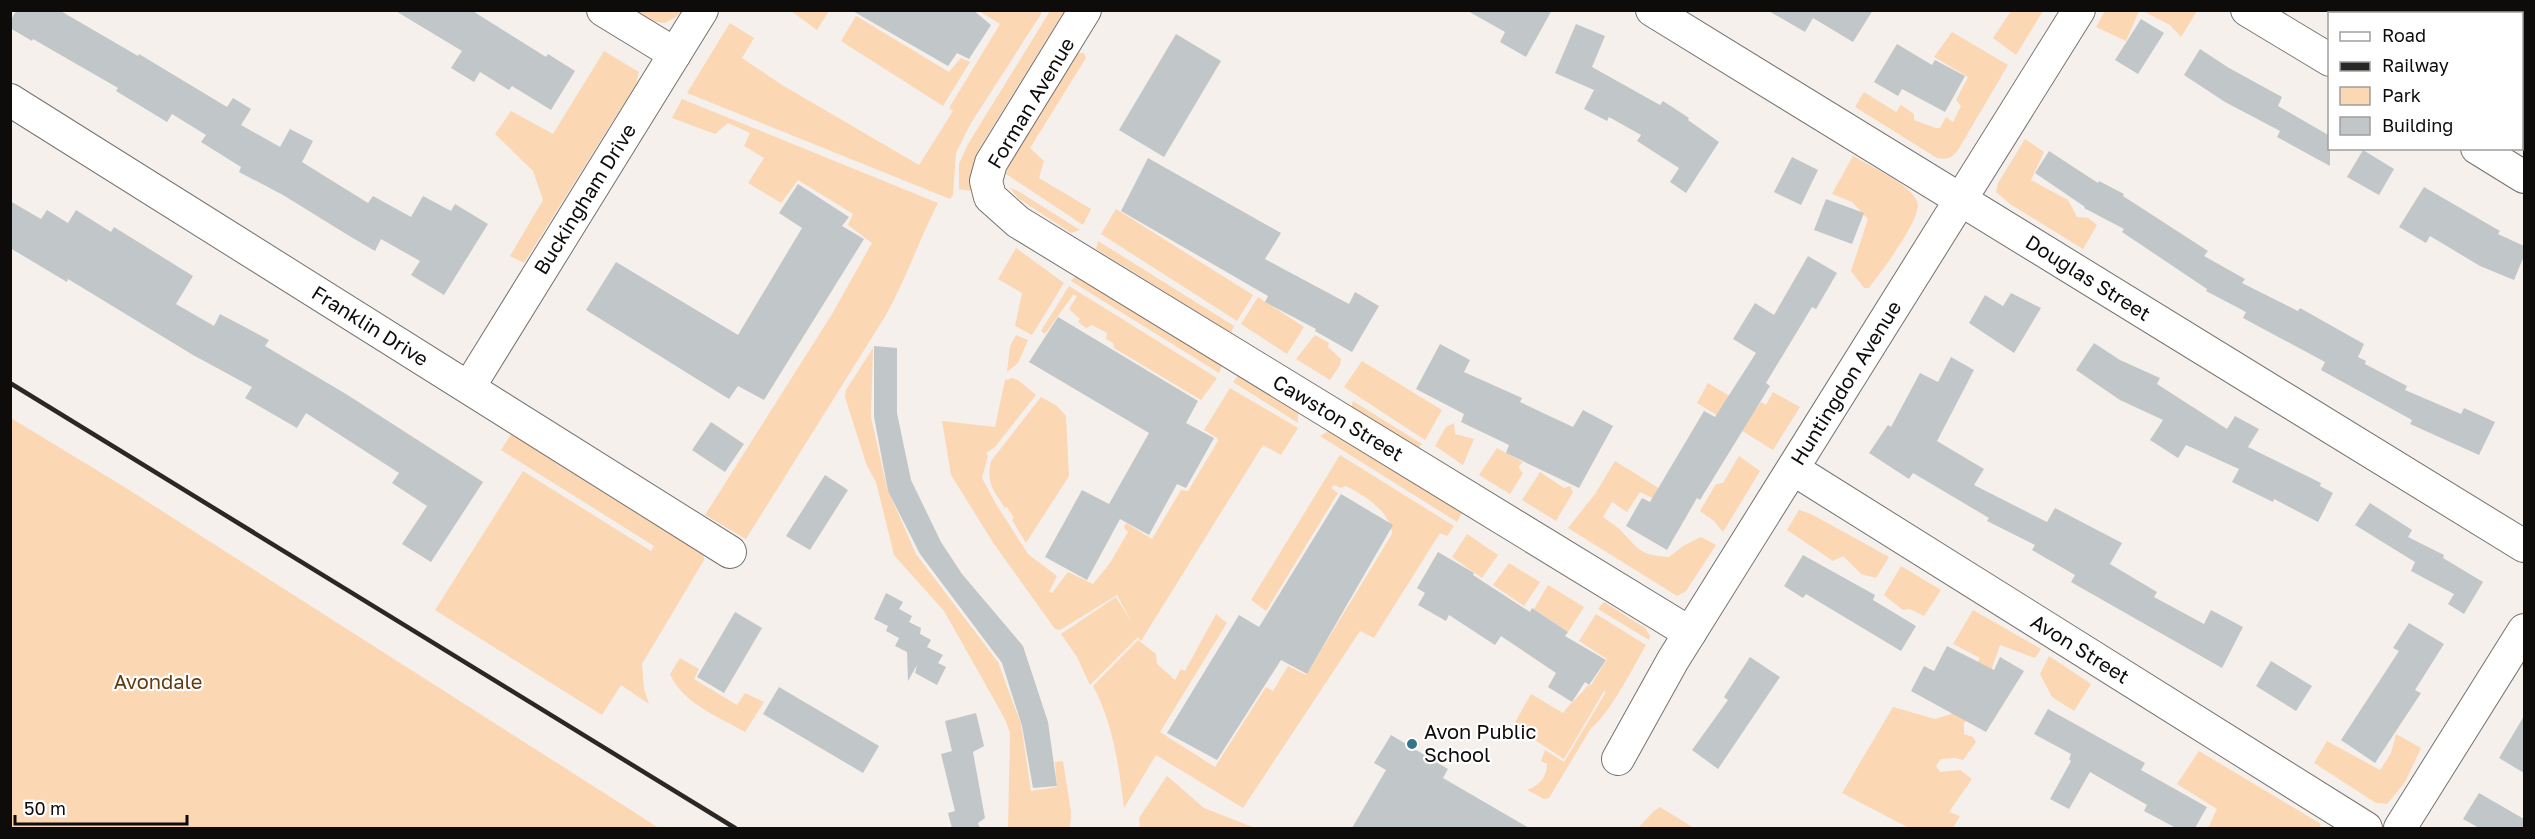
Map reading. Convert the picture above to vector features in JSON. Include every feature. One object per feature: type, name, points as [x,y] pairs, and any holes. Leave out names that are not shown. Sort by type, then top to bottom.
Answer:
[{"type":"street","points":[[603,10],[675,54]]},
{"type":"street","name":"Buckingham Drive","points":[[469,387],[702,10]]},
{"type":"street","name":"Forman Avenue","points":[[990,197],[986,181],[991,163],[1086,10]]},
{"type":"street","name":"Douglas Street","points":[[1652,10],[2524,546]]},
{"type":"street","name":"Huntingdon Avenue","points":[[1618,759],[1690,633],[2079,10]]},
{"type":"street","points":[[2247,10],[2328,59]]},
{"type":"street","name":"Franklin Drive","points":[[10,100],[730,552]]},
{"type":"street","points":[[2480,150],[2524,177]]},
{"type":"street","name":"Cawston Street","points":[[990,197],[1017,222],[1690,633]]},
{"type":"street","name":"Avon Street","points":[[1793,469],[2366,828]]},
{"type":"street","points":[[2400,828],[2524,630]]},
{"type":"green space","points":[[629,11],[681,11],[665,23],[642,20]]},
{"type":"green space","points":[[791,11],[829,11],[817,30]]},
{"type":"green space","points":[[979,11],[1043,11],[971,123],[956,153],[953,195],[950,199],[687,93],[730,23],[754,38],[742,58],[782,85],[919,165],[953,111],[949,108],[1000,24]]},
{"type":"green space","points":[[1050,11],[1064,11],[979,149],[975,159],[975,187],[971,191],[959,189],[959,164],[968,144]]},
{"type":"green space","points":[[2011,11],[2043,11],[2016,55],[1993,38]]},
{"type":"green space","points":[[2105,11],[2139,11],[2126,41],[2096,27]]},
{"type":"green space","points":[[2143,11],[2197,11],[2181,37],[2170,25]]},
{"type":"green space","points":[[856,16],[949,72],[961,58],[970,62],[943,106],[841,41]]},
{"type":"green space","points":[[1952,32],[2008,65],[1958,150],[1949,158],[1941,159],[1855,107],[1864,92],[1896,112],[1901,105],[1914,114],[1914,120],[1936,128],[1940,128],[1946,117],[1953,122],[1961,106],[1956,100],[1968,77],[1934,57]]},
{"type":"green space","points":[[604,51],[639,72],[636,84],[524,263],[510,256],[543,200],[533,171],[495,134],[511,111],[553,134]]},
{"type":"green space","points":[[1073,53],[1084,53],[1086,58],[1030,148],[1044,161],[1039,178],[1091,209],[1083,225],[1006,174],[1010,158]]},
{"type":"green space","points":[[682,99],[938,203],[886,315],[746,539],[705,515],[832,314],[872,243],[848,225],[853,214],[798,180],[781,203],[748,183],[764,158],[744,146],[750,133],[728,123],[715,134],[672,118]]},
{"type":"green space","points":[[2025,139],[2044,152],[2031,180],[2068,200],[2077,217],[2088,218],[2097,225],[2083,249],[2010,204],[1996,192],[1998,183]]},
{"type":"green space","points":[[1853,156],[1907,188],[1917,201],[1917,209],[1908,232],[1869,288],[1864,288],[1851,271],[1868,219],[1852,202],[1832,194]]},
{"type":"green space","points":[[1010,188],[1080,230],[1071,233],[1018,198]]},
{"type":"green space","points":[[1116,209],[1253,295],[1237,321],[1101,234]]},
{"type":"green space","points":[[1098,241],[1234,326],[1231,333],[1096,249]]},
{"type":"green space","points":[[1016,248],[1064,283],[1032,335],[1015,326],[1022,293],[998,279]]},
{"type":"green space","points":[[1078,273],[1223,363],[1219,373],[1071,281]]},
{"type":"green space","points":[[1069,286],[1217,378],[1201,400],[1114,348],[1113,343],[1106,339],[1107,333],[1092,325],[1086,328],[1078,322],[1080,319],[1069,309],[1077,296],[1073,295],[1045,334],[1041,331]]},
{"type":"green space","points":[[1258,297],[1304,327],[1287,354],[1241,324]]},
{"type":"green space","points":[[1016,335],[1028,340],[1018,363],[1007,372],[1010,346]]},
{"type":"green space","points":[[1315,335],[1329,343],[1328,347],[1341,359],[1340,365],[1330,380],[1296,359]]},
{"type":"green space","points":[[873,348],[871,417],[887,488],[916,554],[998,662],[1021,724],[1031,791],[1057,787],[1055,762],[1063,761],[1071,812],[1070,828],[1008,828],[1010,733],[1005,719],[944,611],[894,555],[876,482],[867,466],[845,397],[846,390]]},
{"type":"green space","points":[[1362,361],[1442,410],[1425,440],[1344,387]]},
{"type":"green space","points":[[1239,374],[1298,411],[1298,423],[1233,382]]},
{"type":"green space","points":[[1012,378],[1018,380],[1036,395],[995,447],[986,453],[988,456],[982,478],[1028,554],[1057,576],[1049,592],[1052,593],[1068,572],[1093,584],[1110,563],[1128,532],[1124,528],[1126,523],[1152,539],[1181,490],[1188,491],[1218,441],[1204,430],[1230,388],[1298,428],[1281,455],[1263,445],[1141,641],[1138,637],[1090,685],[1077,657],[1061,634],[1116,597],[1132,623],[1117,595],[1060,630],[1055,629],[994,544],[951,475],[942,421],[995,427],[1005,380]]},
{"type":"green space","points":[[1708,383],[1754,411],[1761,402],[1766,405],[1773,392],[1800,407],[1773,450],[1697,403]]},
{"type":"green space","points":[[1041,397],[1057,406],[1066,416],[1069,476],[1026,543],[1012,520],[1014,518],[994,491],[989,475],[991,461]]},
{"type":"green space","points":[[1353,401],[1422,444],[1417,449],[1351,408]]},
{"type":"green space","name":"Avondale","points":[[11,418],[126,488],[659,828],[11,828]]},
{"type":"green space","points":[[1454,423],[1455,434],[1474,439],[1463,465],[1435,446],[1446,427]]},
{"type":"green space","points":[[513,431],[703,548],[704,560],[642,664],[644,689],[649,704],[621,685],[602,715],[435,610],[523,471],[651,551],[654,546],[501,450]]},
{"type":"green space","points":[[1329,431],[1462,513],[1457,522],[1320,436]]},
{"type":"green space","points":[[1497,448],[1523,462],[1518,467],[1523,473],[1510,494],[1479,475]]},
{"type":"green space","points":[[1340,455],[1454,526],[1447,536],[1440,533],[1374,638],[1360,631],[1243,808],[1156,755],[1124,808],[1110,730],[1093,686],[1138,640],[1156,654],[1157,664],[1175,680],[1181,669],[1185,671],[1216,614],[1227,623],[1160,732],[1215,767],[1266,687],[1273,691],[1288,666],[1306,675],[1392,534],[1387,518],[1375,505],[1346,486],[1341,488],[1334,485],[1331,488],[1338,493],[1266,611],[1251,600]]},
{"type":"green space","points":[[1739,456],[1760,471],[1723,532],[1714,521],[1700,511],[1716,484],[1723,483]]},
{"type":"green space","points":[[1615,461],[1668,494],[1661,502],[1640,492],[1627,512],[1612,502],[1603,517],[1639,549],[1650,554],[1669,557],[1683,546],[1701,537],[1716,545],[1686,591],[1677,596],[1568,528],[1595,494]]},
{"type":"green space","points":[[1540,472],[1564,488],[1570,486],[1573,492],[1556,521],[1522,500]]},
{"type":"green space","points":[[1799,510],[1811,514],[1889,557],[1876,578],[1861,574],[1843,556],[1833,561],[1787,530]]},
{"type":"green space","points":[[1467,534],[1498,555],[1482,578],[1452,557]]},
{"type":"green space","points":[[1509,563],[1540,582],[1524,606],[1493,585]]},
{"type":"green space","points":[[1901,566],[1941,590],[1924,616],[1910,609],[1903,610],[1884,595]]},
{"type":"green space","points":[[1548,585],[1584,607],[1568,632],[1534,609]]},
{"type":"green space","points":[[1604,602],[1645,628],[1650,636],[1649,640],[1598,609]]},
{"type":"green space","points":[[1973,610],[2041,649],[2035,658],[2000,645],[1991,671],[1995,674],[1964,724],[1964,734],[1973,737],[1976,742],[1963,760],[1941,759],[1936,766],[1940,772],[1960,770],[1972,779],[1949,812],[1960,816],[1953,828],[1909,828],[1842,793],[1893,707],[1935,719],[1951,714],[1980,658],[1953,644]]},
{"type":"green space","points":[[1596,614],[1646,645],[1613,702],[1591,728],[1549,798],[1544,799],[1527,790],[1544,777],[1547,764],[1541,761],[1545,750],[1564,762],[1606,692],[1604,691],[1564,759],[1513,726],[1531,694],[1563,713],[1587,686],[1591,685],[1607,659],[1579,641]]},
{"type":"green space","points":[[2049,656],[2091,684],[2074,711],[2052,697],[2040,674]]},
{"type":"green space","points":[[680,658],[699,669],[694,679],[737,705],[745,693],[764,702],[745,732],[702,708],[683,693],[670,674]]},
{"type":"green space","points":[[2396,734],[2421,748],[2405,782],[2387,804],[2376,803],[2314,763],[2327,741],[2380,770],[2391,753]]},
{"type":"green space","points":[[2199,751],[2321,824],[2319,828],[2208,828],[2217,809],[2177,784]]},
{"type":"green space","points":[[1167,776],[1204,808],[1255,828],[1140,828],[1139,818]]},
{"type":"green space","points":[[1660,807],[1694,828],[1638,828]]},
{"type":"building","points":[[17,10],[59,10],[138,56],[139,54],[227,107],[233,98],[251,109],[241,125],[280,147],[290,129],[313,141],[302,162],[368,203],[373,196],[411,217],[423,196],[451,211],[455,204],[488,224],[444,295],[411,275],[420,261],[381,239],[375,251],[283,195],[239,172],[241,167],[201,142],[206,135],[172,114],[167,122],[116,91],[118,88],[10,28],[10,21]]},
{"type":"building","points":[[394,10],[471,10],[546,57],[548,54],[575,71],[551,110],[512,86],[509,90],[480,72],[474,82],[451,68],[462,51]]},
{"type":"building","points":[[851,10],[973,10],[991,25],[969,59],[957,53],[948,66]]},
{"type":"building","points":[[1466,10],[1552,10],[1526,57],[1500,42],[1505,32]]},
{"type":"building","points":[[1767,10],[1873,10],[1853,42],[1813,18],[1805,32]]},
{"type":"building","points":[[2141,19],[2164,33],[2138,74],[2115,60]]},
{"type":"building","points":[[1576,24],[1605,36],[1592,67],[1660,105],[1663,101],[1719,142],[1686,193],[1670,182],[1679,168],[1637,141],[1641,135],[1609,117],[1607,121],[1584,109],[1594,90],[1555,73]]},
{"type":"building","points":[[1176,34],[1221,61],[1164,157],[1119,130]]},
{"type":"building","points":[[1897,44],[1932,65],[1935,60],[1965,76],[1945,112],[1902,89],[1898,96],[1874,82]]},
{"type":"building","points":[[2200,49],[2282,97],[2278,106],[2328,135],[2330,166],[2277,137],[2280,131],[2225,102],[2184,75]]},
{"type":"building","points":[[2363,150],[2394,169],[2379,195],[2347,177]]},
{"type":"building","points":[[2049,151],[2098,183],[2099,181],[2124,194],[2123,196],[2208,251],[2204,256],[2245,279],[2242,283],[2298,311],[2300,308],[2364,344],[2358,357],[2366,361],[2365,364],[2407,386],[2405,390],[2461,414],[2464,408],[2495,422],[2479,455],[2410,424],[2412,420],[2321,370],[2325,362],[2243,318],[2246,312],[2206,291],[2207,289],[2122,232],[2124,229],[2084,208],[2035,173]]},
{"type":"building","points":[[1792,157],[1818,170],[1801,205],[1774,192]]},
{"type":"building","points":[[1148,158],[1281,233],[1265,259],[1349,304],[1355,292],[1379,306],[1352,352],[1315,331],[1316,329],[1265,302],[1268,296],[1121,211]]},
{"type":"building","points":[[798,184],[849,217],[842,226],[864,239],[764,400],[738,386],[729,399],[586,310],[616,262],[738,335],[802,228],[779,213]]},
{"type":"building","points":[[2424,187],[2500,231],[2498,234],[2524,246],[2524,256],[2514,280],[2480,266],[2430,236],[2426,243],[2399,227]]},
{"type":"building","points":[[1826,199],[1864,213],[1852,244],[1814,230]]},
{"type":"building","points":[[10,201],[41,219],[47,210],[68,223],[76,210],[111,232],[114,227],[193,276],[176,304],[214,326],[220,314],[269,340],[265,346],[346,394],[483,482],[431,562],[402,544],[427,506],[392,483],[399,473],[306,413],[297,428],[245,398],[252,387],[193,355],[68,279],[67,282],[10,248]]},
{"type":"building","points":[[1808,256],[1837,273],[1816,309],[1812,307],[1766,383],[1770,386],[1700,500],[1697,498],[1667,550],[1626,526],[1642,498],[1650,502],[1704,411],[1715,417],[1756,353],[1733,339],[1755,303],[1774,315]]},
{"type":"building","points":[[2011,293],[2041,308],[2014,353],[1969,323],[1985,295],[2003,306]]},
{"type":"building","points":[[1058,317],[1198,401],[1186,423],[1214,438],[1186,488],[1177,484],[1149,535],[1120,519],[1087,580],[1045,557],[1082,490],[1109,504],[1149,433],[1029,362]]},
{"type":"building","points":[[2094,343],[2120,360],[2160,378],[2157,384],[2227,429],[2235,416],[2259,429],[2248,447],[2321,483],[2320,486],[2333,493],[2318,522],[2274,499],[2273,502],[2232,482],[2239,469],[2186,445],[2178,458],[2150,440],[2163,420],[2120,400],[2076,370]]},
{"type":"building","points":[[1440,344],[1470,360],[1464,372],[1522,398],[1520,402],[1573,427],[1583,410],[1613,426],[1579,488],[1506,453],[1509,445],[1461,422],[1464,414],[1416,389]]},
{"type":"building","points":[[874,346],[897,348],[897,413],[911,480],[941,542],[962,574],[1023,646],[1048,722],[1057,786],[1033,788],[1022,726],[1002,663],[920,554],[888,491],[874,417]]},
{"type":"building","points":[[1951,357],[1974,370],[1937,441],[1984,469],[1974,485],[2047,522],[2055,508],[2122,543],[2110,564],[2157,592],[2154,597],[2204,624],[2211,610],[2243,627],[2222,668],[2071,582],[2075,575],[2032,550],[2035,545],[1987,521],[1989,518],[1913,473],[1909,479],[1869,453],[1888,425],[1891,427],[1920,373],[1938,382]]},
{"type":"building","points":[[711,422],[744,444],[725,472],[692,450]]},
{"type":"building","points":[[825,475],[848,490],[810,550],[786,536]]},
{"type":"building","points":[[1341,494],[1393,525],[1307,674],[1281,660],[1217,760],[1167,733],[1239,615],[1259,627]]},
{"type":"building","points":[[2370,503],[2412,530],[2408,537],[2444,555],[2443,558],[2483,582],[2464,614],[2448,604],[2454,594],[2411,571],[2415,562],[2355,525]]},
{"type":"building","points":[[1438,552],[1474,573],[1473,575],[1530,612],[1532,608],[1568,632],[1565,636],[1606,660],[1589,685],[1585,682],[1572,702],[1548,687],[1556,673],[1501,636],[1495,645],[1449,615],[1446,621],[1418,605],[1425,593],[1417,588]]},
{"type":"building","points":[[1803,555],[1875,595],[1873,600],[1916,626],[1901,651],[1806,594],[1803,598],[1784,586]]},
{"type":"building","points":[[886,593],[903,602],[899,609],[912,616],[909,622],[921,628],[920,634],[931,640],[927,647],[943,655],[938,663],[946,667],[937,685],[915,673],[917,665],[908,681],[907,652],[895,646],[899,638],[886,631],[888,626],[874,619]]},
{"type":"building","points":[[735,612],[762,628],[724,693],[697,677]]},
{"type":"building","points":[[2409,623],[2444,644],[2415,690],[2421,693],[2375,763],[2341,740],[2399,651],[2393,648]]},
{"type":"building","points":[[1947,646],[1994,670],[2000,657],[2024,671],[1986,732],[1911,691],[1924,666],[1934,671]]},
{"type":"building","points":[[1750,657],[1780,677],[1718,769],[1692,750],[1728,700],[1724,697]]},
{"type":"building","points":[[2271,661],[2312,686],[2296,711],[2256,686]]},
{"type":"building","points":[[779,687],[879,746],[863,773],[763,714]]},
{"type":"building","points":[[2048,709],[2145,763],[2141,770],[2207,807],[2195,828],[2176,828],[2144,811],[2147,805],[2090,772],[2069,809],[2050,799],[2071,761],[2069,759],[2071,754],[2034,734]]},
{"type":"building","points":[[976,713],[984,746],[973,752],[985,818],[978,823],[980,828],[952,828],[948,813],[955,811],[941,754],[952,751],[945,721]]},
{"type":"building","points":[[2524,716],[2524,773],[2499,758]]},
{"type":"building","points":[[1391,735],[1448,769],[1443,778],[1529,828],[1352,828],[1386,770],[1374,763]]},
{"type":"building","points":[[2479,793],[2524,819],[2524,828],[2479,828],[2463,819]]},
{"type":"railway","points":[[10,383],[735,828]]},
{"type":"place","name":"Avon Public School","points":[[1412,744]]}]
